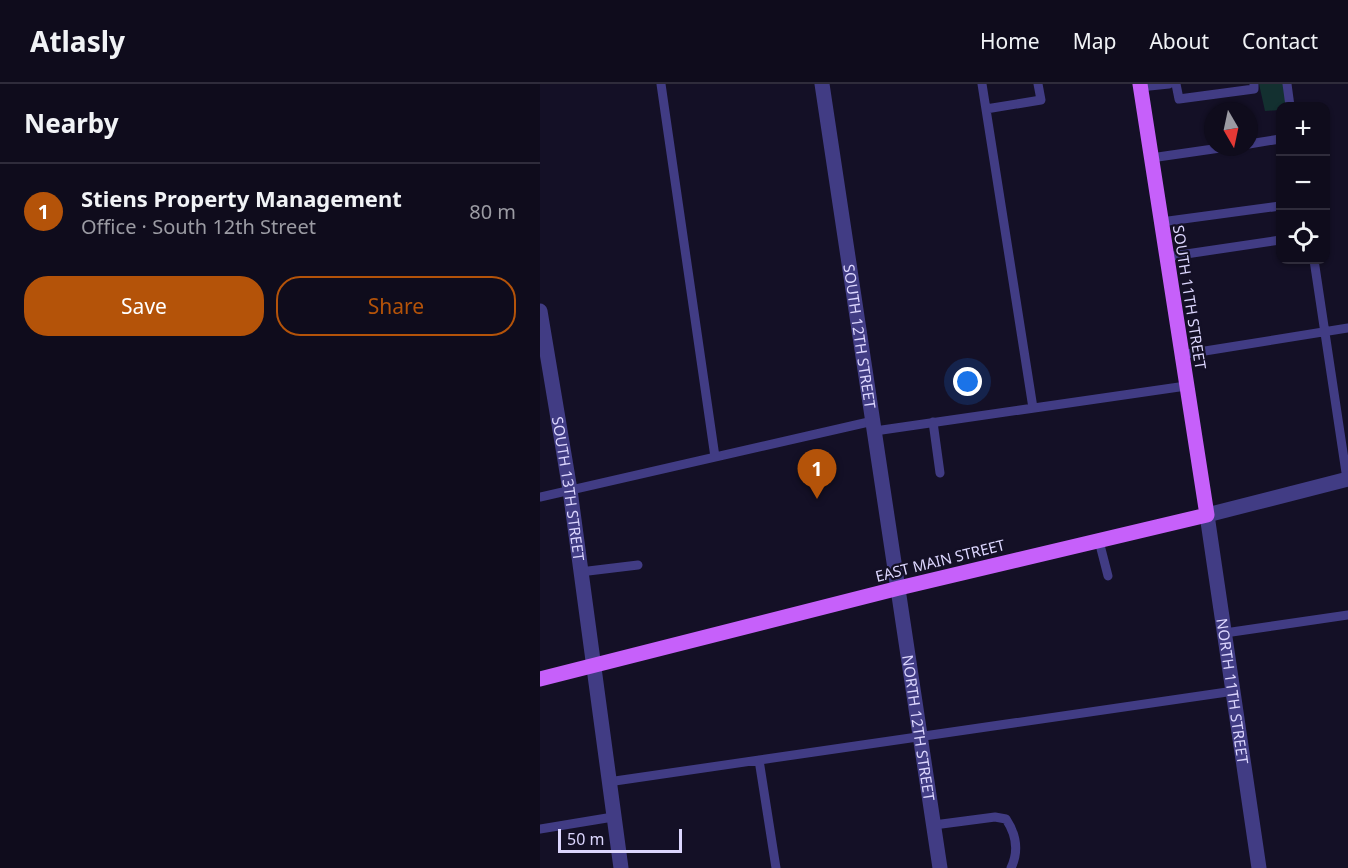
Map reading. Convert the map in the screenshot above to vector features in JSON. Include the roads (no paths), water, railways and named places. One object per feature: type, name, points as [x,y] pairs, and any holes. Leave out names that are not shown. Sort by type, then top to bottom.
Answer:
[{"type":"main road","name":"SOUTH 11TH STREET","points":[[1140,85],[1180,355],[1207,515]]},
{"type":"main road","name":"EAST MAIN STREET","points":[[540,678],[899,588],[1207,515]]},
{"type":"street","name":"SOUTH 12TH STREET","points":[[822,84],[899,588]]},
{"type":"street","name":"SOUTH 13TH STREET","points":[[540,311],[570,490],[621,868]]},
{"type":"street","name":"EAST MAIN STREET","points":[[1207,515],[1348,479]]},
{"type":"street","name":"NORTH 11TH STREET","points":[[1207,515],[1259,868]]},
{"type":"street","name":"NORTH 12TH STREET","points":[[899,588],[940,868]]},
{"type":"lane","points":[[661,84],[715,457]]},
{"type":"lane","points":[[982,84],[1033,408]]},
{"type":"lane","points":[[986,109],[1041,100],[1038,84]]},
{"type":"lane","points":[[1140,85],[1168,84]]},
{"type":"lane","points":[[1176,84],[1179,99],[1254,89],[1254,84]]},
{"type":"lane","points":[[1287,84],[1289,102]]},
{"type":"lane","points":[[1258,143],[1276,140]]},
{"type":"lane","points":[[1151,158],[1204,150]]},
{"type":"lane","points":[[1161,222],[1276,207]]},
{"type":"lane","points":[[1166,257],[1276,241]]},
{"type":"lane","points":[[1315,264],[1348,479]]},
{"type":"lane","points":[[1180,355],[1348,328]]},
{"type":"lane","points":[[540,497],[715,457],[874,426],[933,422],[1186,386]]},
{"type":"lane","points":[[933,422],[940,473]]},
{"type":"lane","points":[[1099,541],[1108,576]]},
{"type":"lane","points":[[580,572],[638,565]]},
{"type":"lane","points":[[1225,633],[1348,615]]},
{"type":"lane","points":[[608,782],[1234,691]]},
{"type":"lane","points":[[759,760],[776,868]]},
{"type":"lane","points":[[540,829],[613,817]]},
{"type":"lane","points":[[934,825],[995,817],[1006,819],[1013,830],[1016,843],[1016,858],[1011,868]]},
{"type":"place","name":"Stiens Property Management","points":[[817,499]]}]
